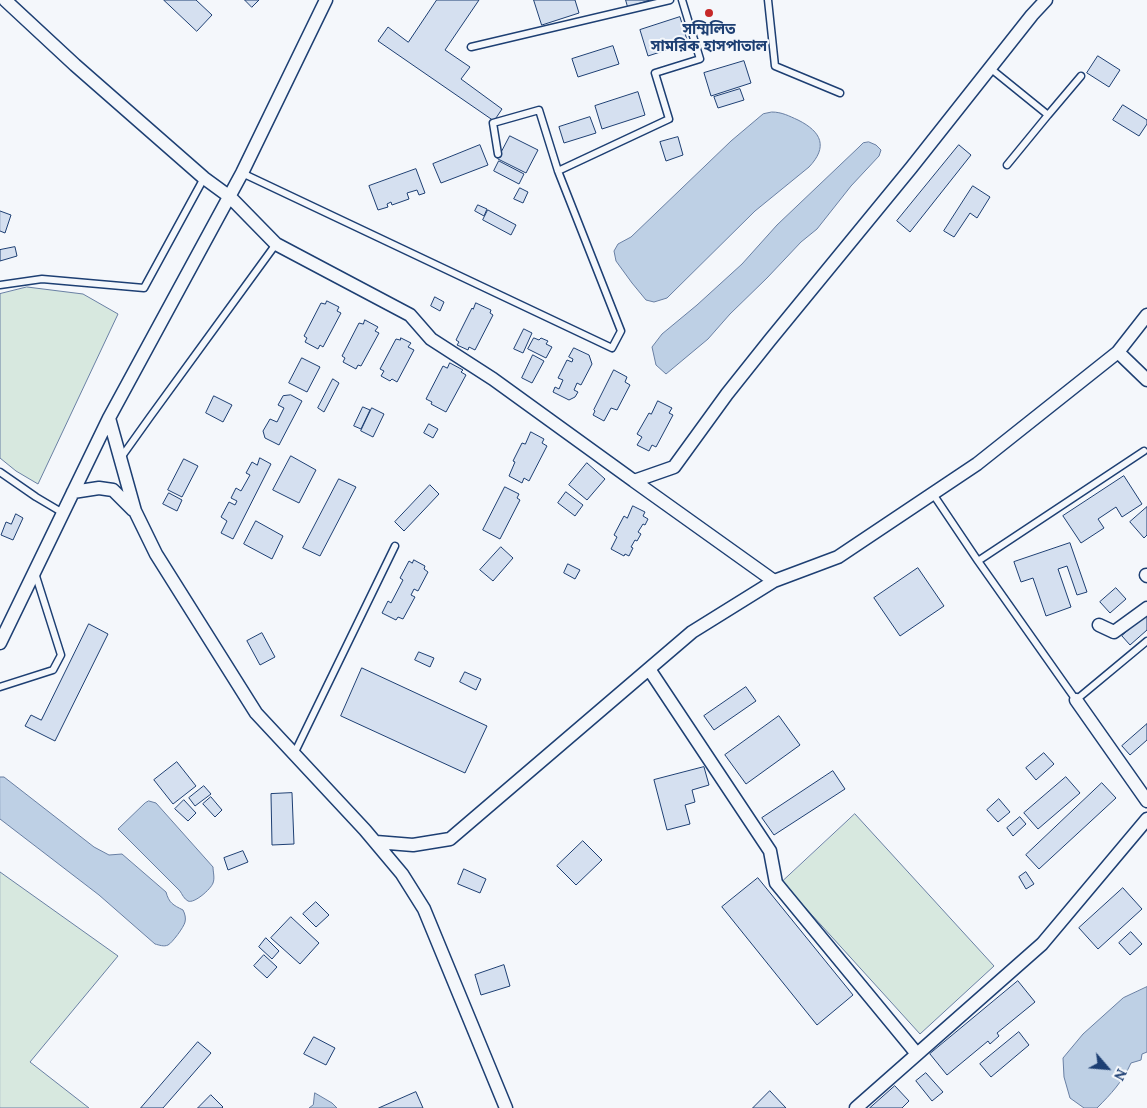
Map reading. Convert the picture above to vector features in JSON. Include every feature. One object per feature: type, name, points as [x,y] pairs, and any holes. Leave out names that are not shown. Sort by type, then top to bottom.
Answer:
[{"type":"street","points":[[5,0],[74,66],[204,178],[230,197],[276,244],[410,315],[431,339],[493,379],[774,581]]},
{"type":"street","points":[[316,0],[320,13]]},
{"type":"street","points":[[0,644],[109,418],[230,197],[326,0]]},
{"type":"street","points":[[634,481],[674,467],[727,394],[770,340],[1046,0]]},
{"type":"street","points":[[376,842],[413,845],[450,839],[692,632],[774,581],[838,556],[977,464],[1118,352],[1147,316]]},
{"type":"street","points":[[1118,352],[1147,380]]},
{"type":"street","points":[[109,418],[134,512],[156,554],[256,713],[376,842],[402,874],[424,909],[506,1108]]},
{"type":"street","points":[[73,492],[99,488],[113,490],[134,512]]},
{"type":"street","points":[[1099,625],[1114,632],[1147,608]]},
{"type":"street","points":[[649,669],[770,851],[776,883],[917,1054]]},
{"type":"street","points":[[1076,700],[1147,801]]},
{"type":"street","points":[[856,1108],[1042,944],[1147,819]]},
{"type":"lane","points":[[471,47],[670,0]]},
{"type":"lane","points":[[558,171],[669,119],[655,73],[700,59],[682,0]]},
{"type":"lane","points":[[768,0],[775,66],[840,93]]},
{"type":"lane","points":[[990,68],[1048,115]]},
{"type":"lane","points":[[1006,165],[1081,76]]},
{"type":"lane","points":[[242,172],[612,348],[621,331],[558,171],[539,110],[493,123],[498,154]]},
{"type":"lane","points":[[0,285],[42,279],[144,288],[204,178]]},
{"type":"lane","points":[[120,460],[276,244]]},
{"type":"lane","points":[[978,561],[1144,451]]},
{"type":"lane","points":[[0,472],[36,497],[63,512]]},
{"type":"lane","points":[[933,494],[1076,700],[1147,641]]},
{"type":"lane","points":[[294,754],[395,546]]},
{"type":"lane","points":[[0,688],[53,670],[61,655],[34,572]]},
{"type":"shaded area","points":[[27,287],[83,294],[118,314],[38,484],[16,471],[0,458],[0,294]]},
{"type":"shaded area","points":[[855,814],[994,966],[920,1034],[782,882]]},
{"type":"shaded area","points":[[0,872],[118,956],[30,1062],[89,1108],[0,1108]]},
{"type":"water","points":[[772,112],[798,120],[813,130],[820,140],[819,153],[815,160],[755,211],[667,298],[654,302],[646,300],[616,261],[614,251],[618,244],[631,237],[731,141],[763,114]]},
{"type":"water","points":[[869,142],[881,150],[879,156],[851,186],[817,229],[801,242],[708,339],[666,374],[656,365],[652,347],[662,334],[742,264],[777,225],[863,143]]},
{"type":"water","points":[[0,777],[4,777],[94,847],[109,855],[122,854],[166,892],[172,903],[183,910],[185,918],[185,922],[178,935],[170,944],[162,946],[155,944],[99,895],[0,819]]},
{"type":"water","points":[[149,801],[156,803],[213,867],[214,879],[212,886],[194,900],[188,901],[185,899],[180,891],[118,829]]},
{"type":"water","points":[[1147,987],[1147,1052],[1142,1054],[1141,1060],[1131,1063],[1116,1087],[1097,1108],[1084,1108],[1070,1098],[1064,1077],[1063,1058],[1083,1034],[1123,998]]},
{"type":"water","points":[[315,1093],[337,1108],[309,1108],[313,1105]]},
{"type":"building","points":[[164,0],[196,0],[212,15],[197,31]]},
{"type":"building","points":[[245,0],[259,0],[252,7]]},
{"type":"building","points":[[437,0],[479,0],[445,50],[470,67],[461,79],[502,109],[494,121],[378,41],[388,27],[408,42]]},
{"type":"building","points":[[534,0],[575,0],[579,13],[542,25]]},
{"type":"building","points":[[626,0],[650,0],[628,7]]},
{"type":"building","points":[[680,17],[688,43],[648,56],[640,30]]},
{"type":"building","points":[[613,46],[619,64],[578,77],[572,59]]},
{"type":"building","points":[[1098,56],[1120,70],[1109,87],[1087,73]]},
{"type":"building","points":[[744,61],[751,83],[711,96],[704,73]]},
{"type":"building","points":[[740,89],[744,100],[718,108],[714,97]]},
{"type":"building","points":[[638,92],[645,115],[602,129],[595,106]]},
{"type":"building","points":[[1123,105],[1147,120],[1147,124],[1139,136],[1113,120]]},
{"type":"building","points":[[590,117],[596,133],[564,143],[559,127]]},
{"type":"building","points":[[510,136],[538,150],[526,173],[498,159]]},
{"type":"building","points":[[678,137],[683,155],[666,161],[660,142]]},
{"type":"building","points":[[480,145],[488,165],[441,183],[433,164]]},
{"type":"building","points":[[959,145],[971,155],[910,232],[897,221]]},
{"type":"building","points":[[499,161],[524,174],[519,184],[494,171]]},
{"type":"building","points":[[416,169],[425,193],[419,195],[417,190],[407,193],[409,199],[392,205],[391,202],[387,204],[388,207],[378,210],[369,186]]},
{"type":"building","points":[[973,186],[990,197],[977,218],[970,213],[954,237],[944,231]]},
{"type":"building","points":[[520,188],[528,192],[523,203],[514,199]]},
{"type":"building","points":[[478,205],[487,209],[484,216],[475,211]]},
{"type":"building","points":[[488,210],[516,225],[511,235],[483,220]]},
{"type":"building","points":[[0,211],[11,215],[5,233],[0,231]]},
{"type":"building","points":[[15,247],[17,256],[0,261],[0,250]]},
{"type":"building","points":[[435,297],[444,302],[440,311],[431,306]]},
{"type":"building","points":[[327,301],[339,307],[337,311],[341,313],[323,347],[320,345],[318,349],[305,342],[307,338],[304,336],[321,303],[325,304]]},
{"type":"building","points":[[476,303],[491,310],[490,313],[493,315],[475,350],[469,347],[468,350],[457,345],[459,342],[456,340]]},
{"type":"building","points":[[365,320],[378,327],[375,331],[379,333],[361,366],[358,365],[356,369],[343,362],[345,358],[342,356],[359,323],[363,324]]},
{"type":"building","points":[[524,329],[532,333],[523,353],[514,349]]},
{"type":"building","points":[[401,338],[411,343],[408,347],[414,350],[397,382],[392,379],[390,381],[381,376],[384,371],[380,369],[396,339],[400,340]]},
{"type":"building","points":[[534,338],[548,341],[546,344],[552,347],[546,358],[528,349]]},
{"type":"building","points":[[574,348],[589,355],[592,364],[581,385],[577,383],[574,390],[578,392],[575,397],[569,400],[553,392],[555,387],[559,389],[563,380],[558,378],[567,360],[572,362],[573,359],[569,357]]},
{"type":"building","points":[[533,355],[544,361],[532,383],[522,378]]},
{"type":"building","points":[[302,358],[320,367],[307,392],[289,383]]},
{"type":"building","points":[[450,363],[463,370],[461,372],[466,375],[446,412],[426,399],[443,366],[447,368]]},
{"type":"building","points":[[614,370],[627,377],[625,382],[630,385],[617,410],[611,408],[604,421],[593,415]]},
{"type":"building","points":[[333,379],[339,383],[324,412],[318,408]]},
{"type":"building","points":[[291,395],[302,401],[279,445],[265,438],[263,431],[270,419],[277,422],[284,408],[278,405],[283,396]]},
{"type":"building","points":[[214,396],[232,405],[223,422],[206,413]]},
{"type":"building","points":[[658,401],[672,408],[669,413],[673,415],[656,447],[652,445],[649,451],[637,445],[642,437],[637,434]]},
{"type":"building","points":[[363,407],[370,410],[361,429],[354,426]]},
{"type":"building","points":[[372,408],[384,414],[373,437],[361,431]]},
{"type":"building","points":[[429,424],[438,429],[433,438],[424,433]]},
{"type":"building","points":[[531,432],[544,439],[542,443],[547,446],[529,481],[524,478],[522,483],[509,476],[515,462],[513,461],[522,443],[525,444]]},
{"type":"building","points":[[291,456],[316,470],[299,503],[273,490]]},
{"type":"building","points":[[260,458],[271,464],[233,539],[221,533],[227,521],[221,517],[229,502],[235,505],[237,501],[231,498],[236,488],[241,491],[250,475],[246,473],[252,462],[257,465]]},
{"type":"building","points":[[184,459],[198,466],[182,497],[168,490]]},
{"type":"building","points":[[587,463],[605,479],[587,500],[569,485]]},
{"type":"building","points":[[1124,476],[1142,504],[1122,517],[1116,507],[1098,519],[1104,528],[1081,543],[1063,516]]},
{"type":"building","points":[[339,479],[356,487],[320,556],[303,548]]},
{"type":"building","points":[[430,485],[439,494],[404,531],[395,522]]},
{"type":"building","points":[[505,487],[519,494],[517,498],[520,500],[500,539],[483,530]]},
{"type":"building","points":[[566,492],[583,505],[575,516],[558,503]]},
{"type":"building","points":[[169,493],[182,500],[177,511],[163,504]]},
{"type":"building","points":[[633,506],[645,512],[643,516],[648,519],[638,532],[641,534],[631,547],[633,548],[629,556],[625,554],[624,556],[611,549],[617,537],[614,535],[624,516],[627,518]]},
{"type":"building","points":[[1147,507],[1147,535],[1144,538],[1130,522]]},
{"type":"building","points":[[16,514],[23,518],[13,540],[1,535],[6,522],[11,524]]},
{"type":"building","points":[[256,521],[283,536],[272,559],[244,544]]},
{"type":"building","points":[[1070,543],[1087,592],[1077,595],[1067,566],[1058,569],[1071,607],[1046,616],[1033,578],[1021,582],[1014,562]]},
{"type":"building","points":[[501,547],[513,558],[493,581],[480,570]]},
{"type":"building","points":[[414,560],[425,566],[424,569],[428,572],[418,591],[414,589],[411,595],[415,597],[403,619],[398,617],[396,620],[382,613],[388,601],[391,603],[403,580],[400,578],[409,561],[412,563]]},
{"type":"building","points":[[568,564],[580,570],[575,579],[564,573]]},
{"type":"building","points":[[918,568],[944,606],[900,636],[874,598]]},
{"type":"building","points":[[1116,588],[1126,599],[1110,613],[1100,602]]},
{"type":"building","points":[[1147,614],[1147,630],[1130,645],[1122,636]]},
{"type":"building","points":[[89,624],[108,634],[55,741],[25,726],[31,715],[41,720]]},
{"type":"building","points":[[262,633],[275,657],[260,665],[247,641]]},
{"type":"building","points":[[419,652],[434,658],[430,667],[415,660]]},
{"type":"building","points":[[362,668],[487,726],[465,773],[341,716]]},
{"type":"building","points":[[465,672],[481,679],[476,690],[460,682]]},
{"type":"building","points":[[746,687],[756,701],[714,730],[704,716]]},
{"type":"building","points":[[779,716],[800,745],[746,784],[725,755]]},
{"type":"building","points":[[1147,724],[1147,740],[1130,755],[1122,746]]},
{"type":"building","points":[[1044,753],[1054,764],[1036,780],[1026,768]]},
{"type":"building","points":[[177,762],[196,786],[173,804],[154,780]]},
{"type":"building","points":[[704,767],[709,785],[692,790],[695,802],[685,805],[690,824],[667,830],[654,780]]},
{"type":"building","points":[[833,771],[845,789],[774,835],[762,818]]},
{"type":"building","points":[[1066,777],[1080,793],[1038,829],[1024,813]]},
{"type":"building","points":[[1102,783],[1116,798],[1039,869],[1026,855]]},
{"type":"building","points":[[204,786],[211,794],[195,806],[189,798]]},
{"type":"building","points":[[292,793],[294,844],[272,845],[271,794]]},
{"type":"building","points":[[211,797],[222,810],[215,817],[203,804]]},
{"type":"building","points":[[999,799],[1010,812],[998,822],[987,810]]},
{"type":"building","points":[[184,800],[196,813],[188,821],[175,809]]},
{"type":"building","points":[[1020,817],[1026,824],[1013,836],[1007,828]]},
{"type":"building","points":[[583,841],[602,860],[576,885],[557,866]]},
{"type":"building","points":[[243,851],[248,862],[228,870],[224,858]]},
{"type":"building","points":[[464,869],[486,879],[480,893],[458,884]]},
{"type":"building","points":[[1026,872],[1034,884],[1026,889],[1019,877]]},
{"type":"building","points":[[758,878],[853,995],[817,1025],[722,907]]},
{"type":"building","points":[[1123,888],[1142,909],[1098,949],[1079,928]]},
{"type":"building","points":[[316,902],[329,915],[316,927],[303,914]]},
{"type":"building","points":[[291,917],[319,943],[300,964],[271,938]]},
{"type":"building","points":[[1131,932],[1142,944],[1130,955],[1119,943]]},
{"type":"building","points":[[266,938],[279,951],[272,959],[259,947]]},
{"type":"building","points":[[264,955],[277,967],[267,978],[254,966]]},
{"type":"building","points":[[504,965],[510,986],[481,995],[475,975]]},
{"type":"building","points":[[1018,981],[1035,1002],[997,1033],[999,1036],[990,1044],[988,1041],[947,1075],[930,1054]]},
{"type":"building","points":[[1019,1032],[1029,1045],[991,1077],[980,1064]]},
{"type":"building","points":[[314,1037],[335,1048],[326,1065],[304,1054]]},
{"type":"building","points":[[198,1042],[211,1053],[163,1108],[141,1108]]},
{"type":"building","points":[[926,1073],[943,1092],[932,1101],[916,1081]]},
{"type":"building","points":[[895,1086],[909,1101],[902,1108],[870,1108]]},
{"type":"building","points":[[770,1091],[786,1108],[753,1108]]},
{"type":"building","points":[[416,1092],[423,1108],[379,1108]]},
{"type":"building","points":[[211,1095],[222,1108],[198,1108]]},
{"type":"place","name":"সম্মিলিত সামরিক হাসপাতাল","points":[[709,13]]}]
